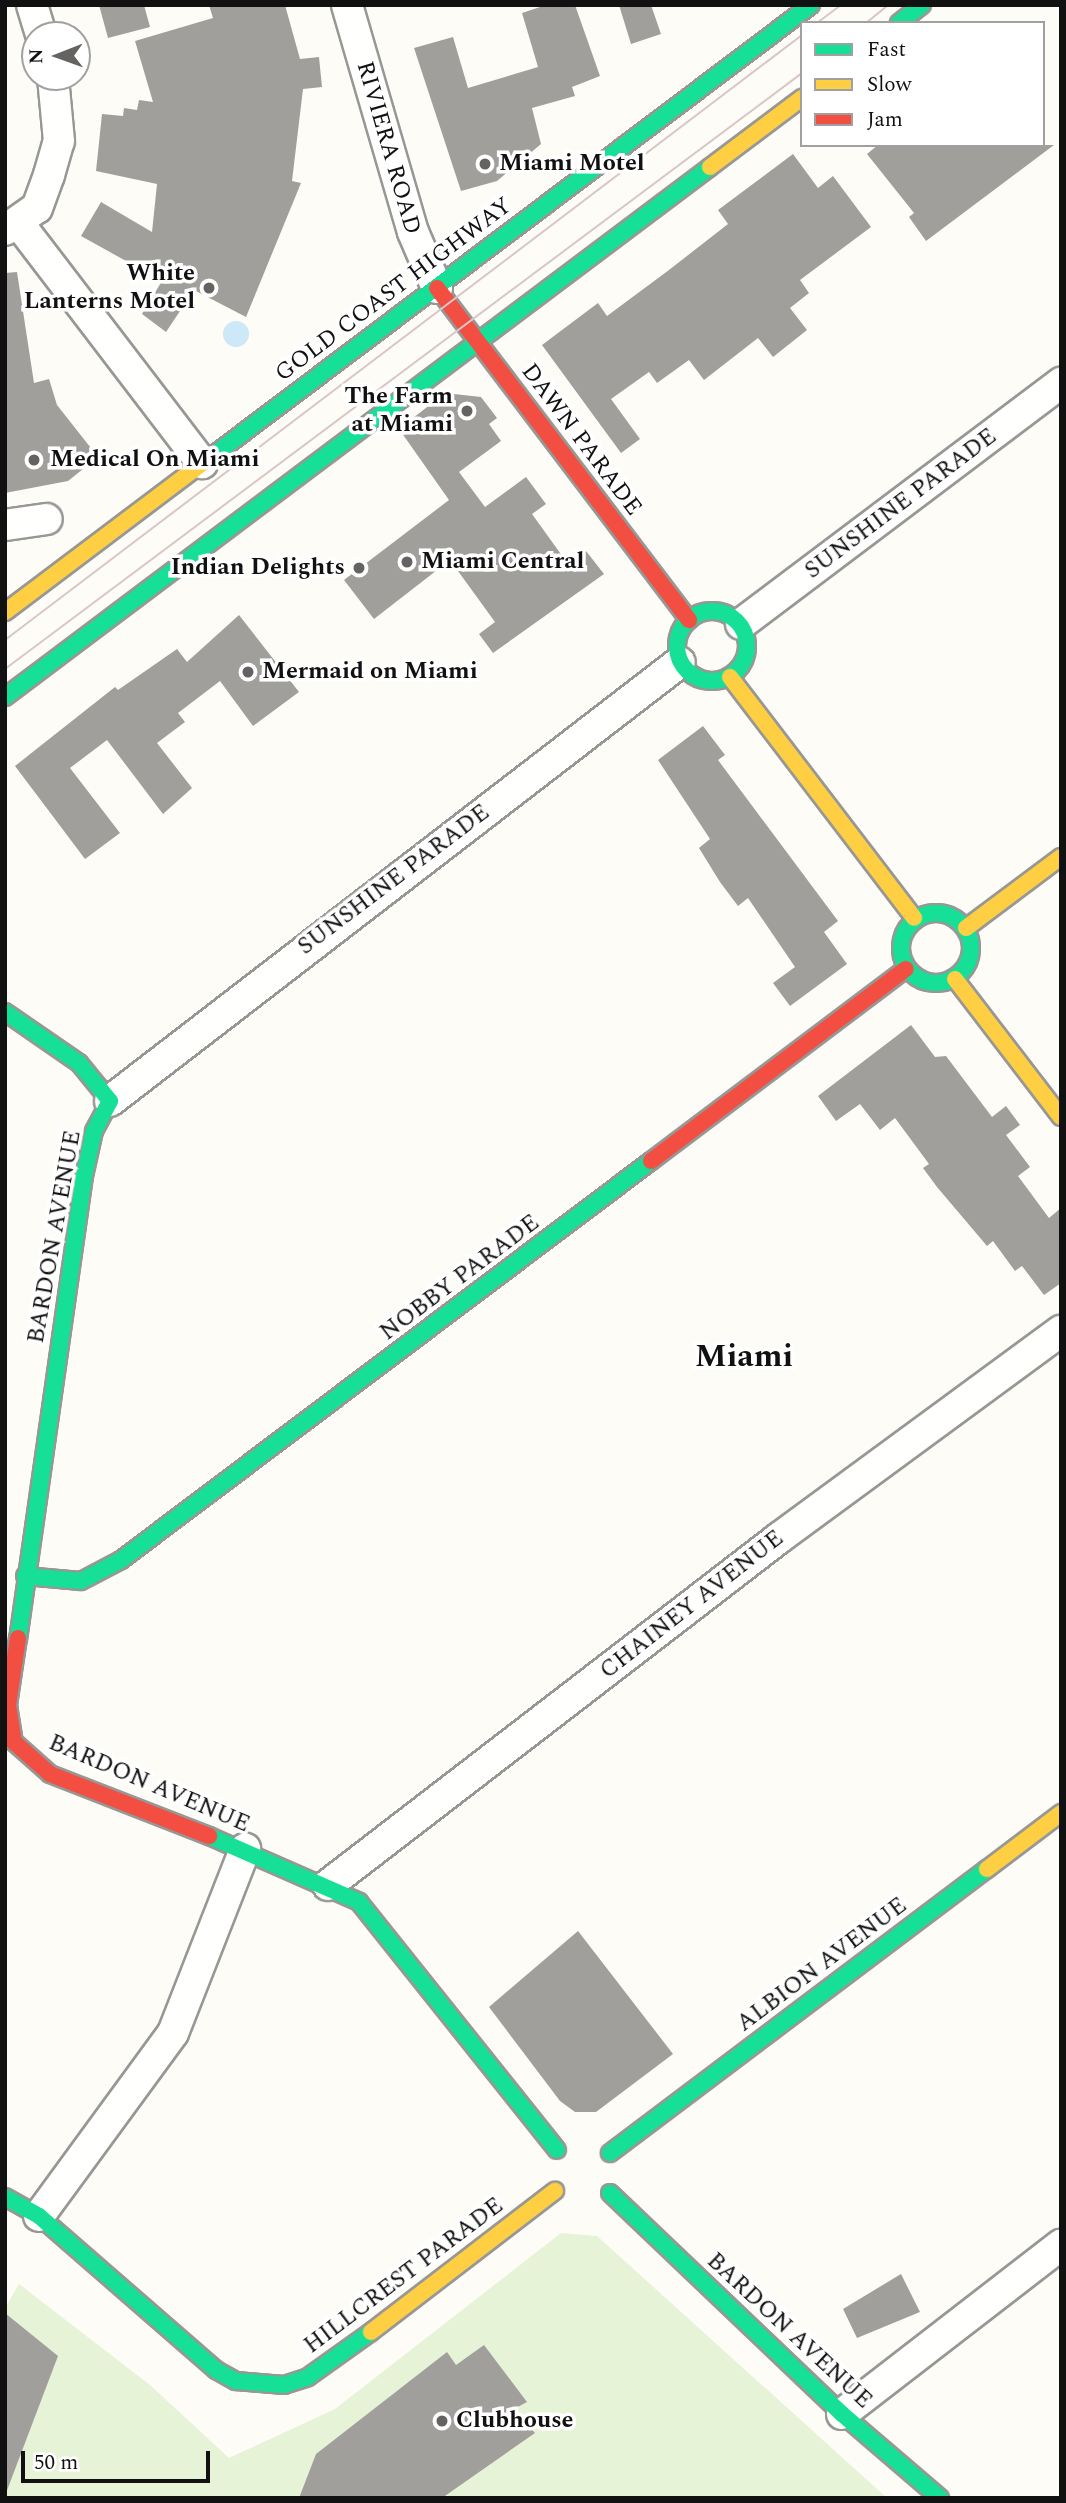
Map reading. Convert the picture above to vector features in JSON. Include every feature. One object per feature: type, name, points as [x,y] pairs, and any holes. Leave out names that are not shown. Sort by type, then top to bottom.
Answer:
[{"type":"main road","name":"GOLD COAST HIGHWAY","points":[[5,612],[811,5]]},
{"type":"main road","points":[[902,21],[922,5]]},
{"type":"main road","points":[[5,697],[480,344],[800,100]]},
{"type":"main road","name":"DAWN PARADE","points":[[437,288],[689,620]]},
{"type":"main road","points":[[715,611],[741,624],[747,652],[730,677],[706,681],[680,662],[678,634],[689,620],[715,611]]},
{"type":"main road","points":[[730,677],[914,918]]},
{"type":"main road","points":[[967,928],[1061,857]]},
{"type":"main road","points":[[946,914],[967,928],[971,955],[955,979],[930,984],[906,969],[902,937],[914,918],[946,914]]},
{"type":"main road","name":"NOBBY PARADE","points":[[25,1576],[80,1581],[121,1560],[906,969]]},
{"type":"main road","points":[[955,979],[1061,1117]]},
{"type":"main road","points":[[5,1012],[79,1063],[110,1101]]},
{"type":"main road","name":"BARDON AVENUE","points":[[110,1101],[94,1131],[84,1175],[8,1705],[13,1742],[50,1774],[245,1849],[328,1885],[363,1905],[557,2150]]},
{"type":"main road","name":"ALBION AVENUE","points":[[603,2197],[618,2176],[602,2150],[1061,1814]]},
{"type":"main road","points":[[576,2201],[555,2191],[546,2169],[557,2150],[577,2143]]},
{"type":"main road","name":"HILLCREST PARADE","points":[[5,2197],[39,2216],[216,2370],[236,2381],[284,2385],[308,2377],[369,2334],[555,2191]]},
{"type":"main road","name":"BARDON AVENUE","points":[[603,2197],[940,2498]]},
{"type":"street","name":"RIVIERA ROAD","points":[[347,5],[412,232],[437,288]]},
{"type":"street","points":[[54,91],[59,141],[37,208],[13,227],[202,463]]},
{"type":"street","name":"SUNSHINE PARADE","points":[[741,624],[1061,383]]},
{"type":"street","points":[[5,525],[47,519]]},
{"type":"street","name":"SUNSHINE PARADE","points":[[110,1101],[680,662]]},
{"type":"street","name":"CHAINEY AVENUE","points":[[328,1885],[779,1538],[1061,1331]]},
{"type":"street","points":[[39,2216],[173,2033],[245,1849]]},
{"type":"street","points":[[842,2413],[1061,2245]]},
{"type":"green space","points":[[561,2233],[597,2236],[887,2498],[5,2498],[5,2308],[19,2284],[150,2385],[229,2458],[335,2409]]},
{"type":"water","points":[[236,321],[245,325],[249,334],[245,343],[236,347],[227,343],[223,334],[227,325]]},
{"type":"building","points":[[99,5],[144,5],[150,27],[108,38]]},
{"type":"building","points":[[209,5],[285,5],[300,59],[319,57],[322,87],[303,89],[292,181],[301,183],[246,317],[194,290],[166,332],[142,314],[162,281],[81,236],[101,202],[152,232],[157,184],[96,171],[102,114],[123,116],[124,108],[137,110],[139,100],[153,102],[135,41],[213,18]]},
{"type":"building","points":[[546,5],[575,5],[600,76],[572,87],[575,96],[532,108],[541,144],[497,181],[461,191],[414,48],[453,37],[468,88],[538,67],[522,13]]},
{"type":"building","points":[[619,5],[651,5],[661,34],[631,44]]},
{"type":"building","points":[[1054,145],[926,241],[909,217],[914,213],[867,154],[876,147]]},
{"type":"building","points":[[793,154],[818,188],[833,176],[871,227],[800,280],[809,293],[790,308],[807,330],[773,357],[758,338],[704,380],[689,360],[657,383],[649,372],[611,399],[640,439],[621,453],[542,345],[598,303],[607,316],[669,270],[728,224],[718,210]]},
{"type":"building","points":[[17,272],[34,383],[49,379],[57,405],[98,457],[68,481],[5,493],[5,273]]},
{"type":"building","points":[[445,393],[481,397],[497,418],[489,424],[501,441],[459,472],[485,507],[526,477],[546,504],[532,514],[568,564],[586,551],[604,574],[493,653],[479,634],[495,622],[450,560],[374,619],[344,580],[449,500],[399,429]]},
{"type":"building","points":[[239,615],[299,692],[253,726],[220,681],[178,713],[185,722],[157,743],[192,788],[163,814],[107,740],[70,768],[120,833],[85,859],[15,766],[115,687],[118,690],[177,649],[187,662]]},
{"type":"building","points":[[703,726],[725,755],[718,760],[838,921],[824,932],[847,964],[790,1006],[773,983],[795,967],[748,898],[738,906],[720,882],[699,848],[710,839],[658,760]]},
{"type":"building","points":[[911,1025],[935,1057],[946,1056],[992,1117],[1006,1106],[1020,1125],[1006,1135],[1030,1167],[1018,1176],[1049,1218],[1061,1208],[1061,1283],[1044,1295],[1022,1266],[1015,1271],[993,1241],[987,1246],[937,1187],[923,1168],[929,1164],[895,1118],[880,1130],[860,1104],[836,1121],[818,1096]]},
{"type":"building","points":[[578,1931],[673,2054],[596,2112],[575,2112],[560,2101],[489,2007]]},
{"type":"building","points":[[901,2274],[920,2312],[857,2338],[843,2309]]},
{"type":"building","points":[[5,2313],[58,2356],[6,2493],[5,2493]]},
{"type":"building","name":"Clubhouse","points":[[484,2345],[527,2402],[514,2409],[535,2433],[442,2498],[299,2498],[316,2454],[447,2352],[456,2365]]},
{"type":"tram line","points":[[820,21],[841,5]]},
{"type":"tram line","points":[[868,21],[888,5]]},
{"type":"tram line","points":[[5,640],[800,37]]},
{"type":"tram line","points":[[5,669],[800,74]]},
{"type":"traffic: fast","points":[[211,457],[811,5]]},
{"type":"traffic: fast","points":[[902,21],[922,5]]},
{"type":"traffic: fast","points":[[5,697],[710,167]]},
{"type":"traffic: fast","points":[[705,611],[719,611],[732,617],[741,626],[747,646],[745,659],[737,671],[719,681],[705,681],[692,675],[683,666],[677,653],[677,639],[683,626],[692,617],[705,611]]},
{"type":"traffic: fast","points":[[943,913],[956,919],[965,928],[969,934],[971,948],[969,962],[961,973],[950,981],[929,983],[911,973],[903,962],[901,941],[911,923],[922,915],[943,913]]},
{"type":"traffic: fast","points":[[5,1012],[79,1063],[110,1101],[94,1131],[84,1176],[18,1638]]},
{"type":"traffic: fast","points":[[25,1576],[81,1581],[121,1560],[651,1161]]},
{"type":"traffic: fast","points":[[209,1836],[359,1902],[557,2150]]},
{"type":"traffic: fast","points":[[610,2153],[987,1869]]},
{"type":"traffic: fast","points":[[610,2193],[842,2414],[940,2498]]},
{"type":"traffic: fast","points":[[5,2197],[39,2216],[216,2370],[236,2381],[284,2385],[308,2377],[371,2332]]},
{"type":"traffic: slow","points":[[710,167],[800,100]]},
{"type":"traffic: slow","points":[[5,612],[211,457]]},
{"type":"traffic: slow","points":[[730,677],[914,918]]},
{"type":"traffic: slow","points":[[966,928],[1061,857]]},
{"type":"traffic: slow","points":[[955,979],[1061,1117]]},
{"type":"traffic: slow","points":[[987,1869],[1061,1813]]},
{"type":"traffic: slow","points":[[371,2332],[555,2191]]},
{"type":"traffic: jam","points":[[437,288],[689,620]]},
{"type":"traffic: jam","points":[[651,1161],[906,969]]},
{"type":"traffic: jam","points":[[18,1638],[8,1705],[14,1742],[50,1774],[209,1836]]},
{"type":"place","name":"Miami Motel","points":[[485,164]]},
{"type":"place","name":"White Lanterns Motel","points":[[209,288]]},
{"type":"place","name":"The Farm at Miami","points":[[467,411]]},
{"type":"place","name":"Medical On Miami","points":[[34,460]]},
{"type":"place","name":"Miami Central","points":[[407,562]]},
{"type":"place","name":"Indian Delights","points":[[359,568]]},
{"type":"place","name":"Mermaid on Miami","points":[[248,672]]},
{"type":"place","name":"Clubhouse","points":[[442,2421]]},
{"type":"district","name":"Miami","points":[[744,1357]]}]
